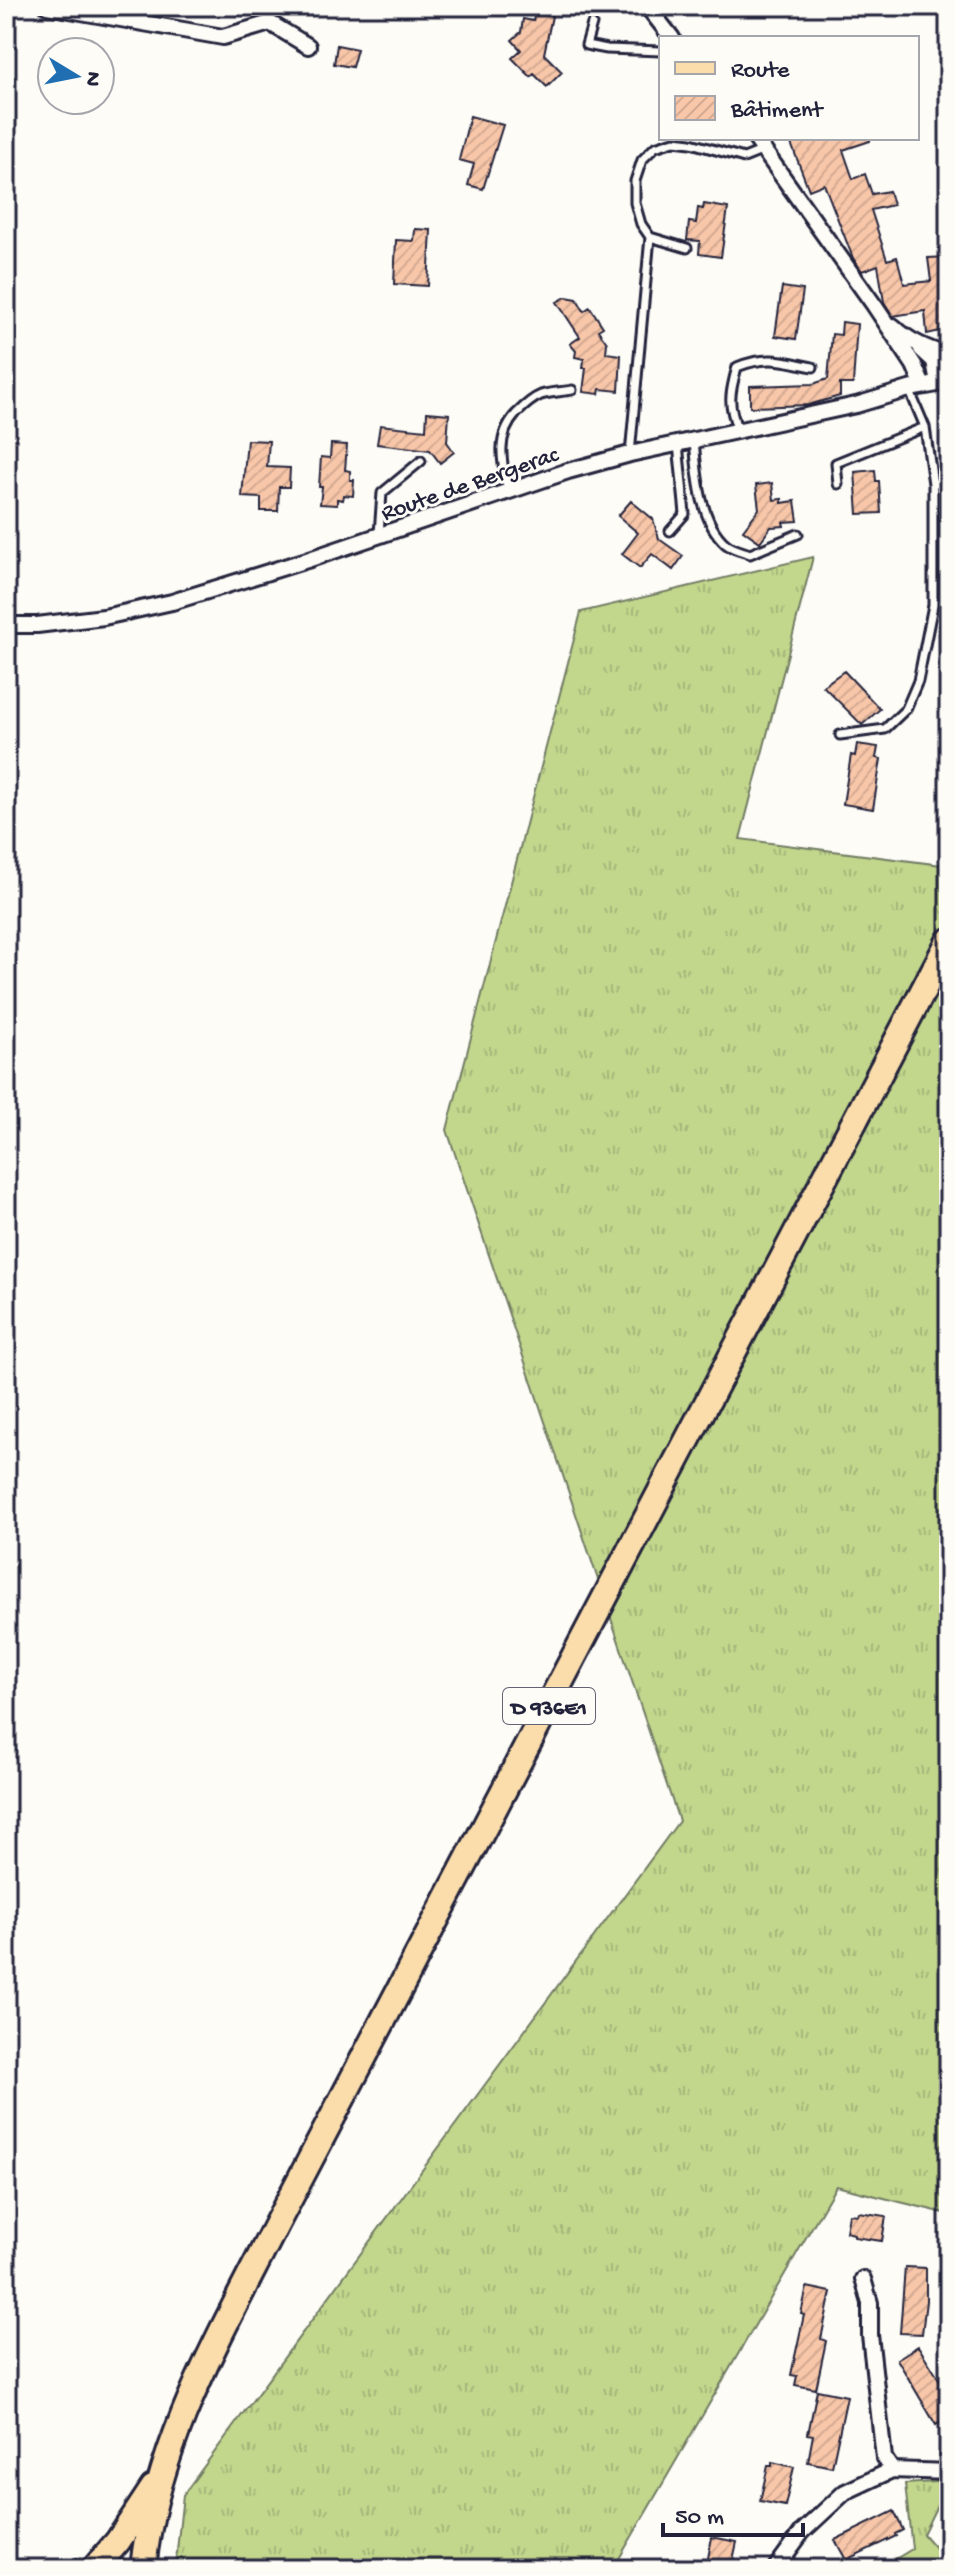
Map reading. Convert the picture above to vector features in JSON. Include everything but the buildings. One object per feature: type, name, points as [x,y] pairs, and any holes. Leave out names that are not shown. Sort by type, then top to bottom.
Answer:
[{"type":"main road","name":"D 936E1","points":[[143,2569],[144,2550],[161,2476],[208,2360],[949,941]]},
{"type":"main road","name":"D 936E1","points":[[94,2569],[118,2541],[161,2476]]},
{"type":"street","points":[[47,6],[223,37],[270,23],[308,46]]},
{"type":"street","points":[[647,6],[670,36]]},
{"type":"street","points":[[759,144],[930,385]]},
{"type":"street","points":[[874,305],[902,335],[949,356]]},
{"type":"street","points":[[913,341],[934,361],[930,385]]},
{"type":"street","name":"Route de Bergerac","points":[[6,625],[37,625],[104,617],[172,602],[630,454],[856,405],[930,385]]},
{"type":"street","points":[[863,2279],[870,2303],[870,2335],[884,2458],[892,2470]]},
{"type":"street","points":[[775,2569],[802,2532],[845,2492],[892,2470],[949,2472]]},
{"type":"lane","points":[[592,24],[586,45],[659,51]]},
{"type":"lane","points":[[687,248],[650,237],[641,224],[635,203],[635,181],[642,160],[655,147],[674,141],[744,158],[759,144]]},
{"type":"lane","points":[[630,454],[650,237]]},
{"type":"lane","points":[[738,431],[730,407],[737,367],[770,359],[813,367]]},
{"type":"lane","points":[[840,735],[885,729],[906,709],[918,681],[933,605],[933,484],[925,427],[930,385]]},
{"type":"lane","points":[[508,491],[502,465],[501,438],[509,422],[525,405],[541,396],[572,390]]},
{"type":"lane","points":[[838,484],[836,463],[925,427]]},
{"type":"lane","points":[[694,440],[698,490],[712,525],[726,545],[750,554],[798,534]]},
{"type":"lane","points":[[670,531],[685,514],[678,444]]},
{"type":"lane","points":[[379,536],[382,493],[421,461]]},
{"type":"lane","points":[[933,484],[949,483]]},
{"type":"green space","points":[[813,557],[740,839],[949,866],[949,2218],[944,2213],[836,2186],[613,2569],[175,2569],[183,2495],[679,1821],[447,1130],[581,612]]},
{"type":"green space","points":[[949,2481],[923,2534],[937,2550],[949,2553],[949,2569],[879,2569],[912,2549],[905,2484]]}]
